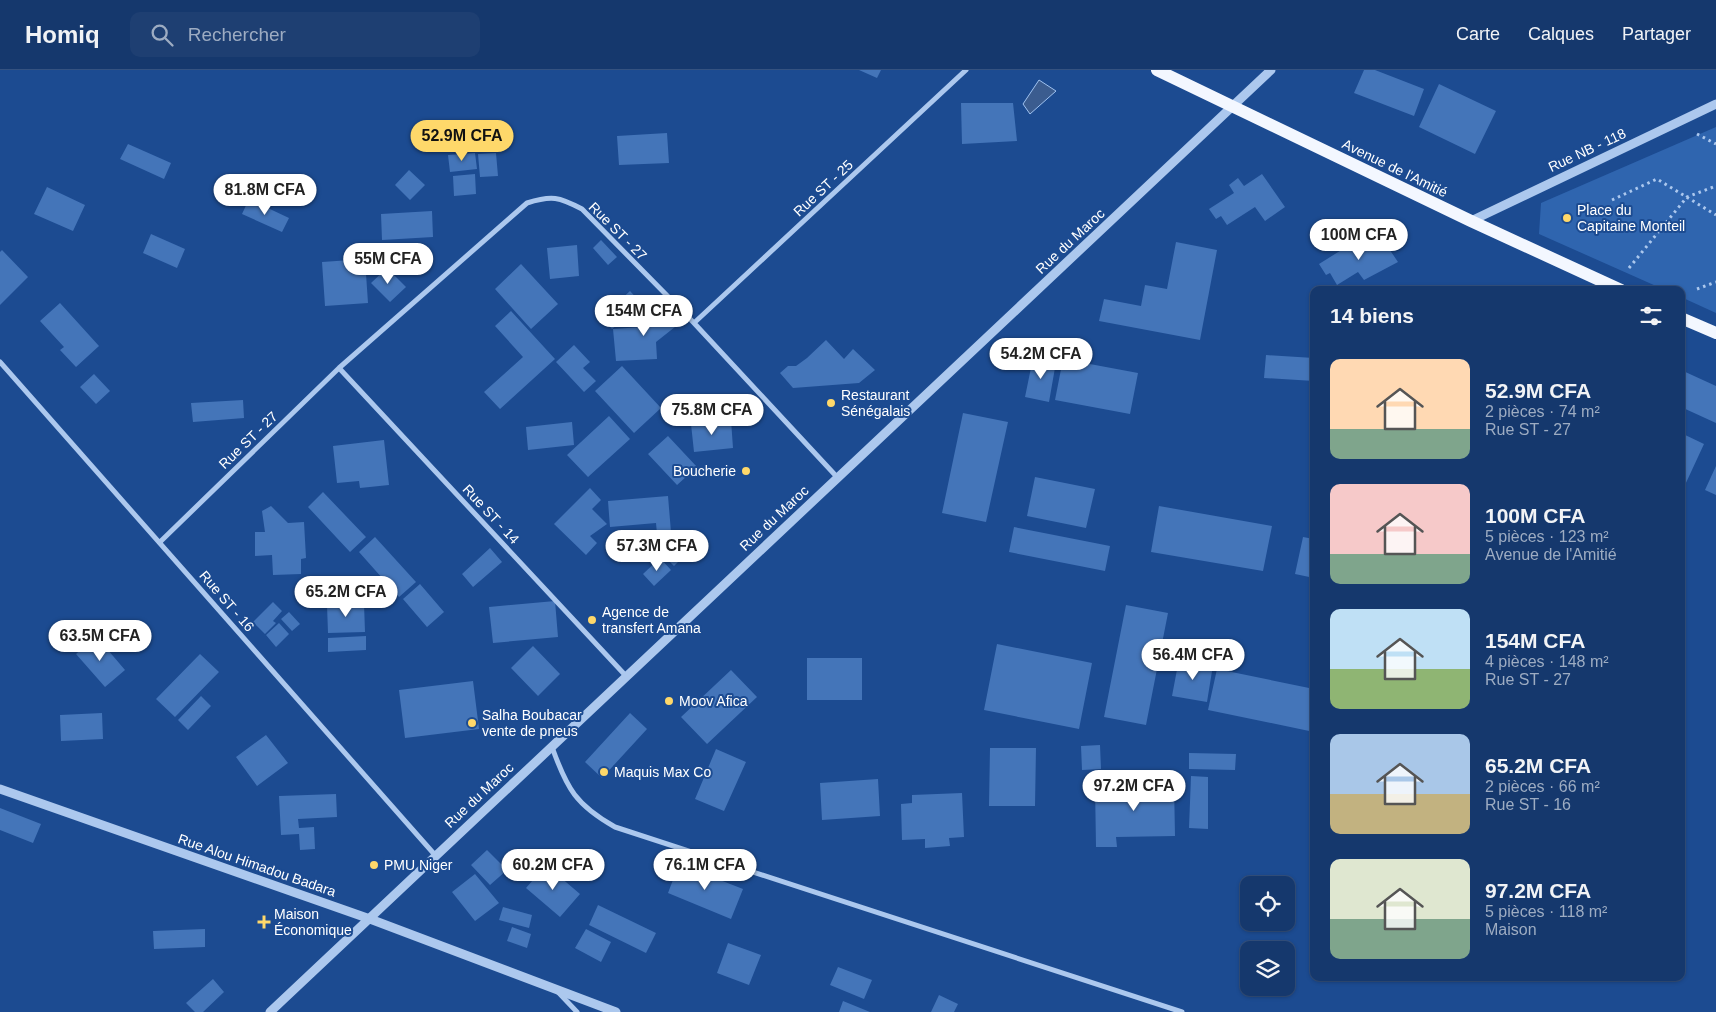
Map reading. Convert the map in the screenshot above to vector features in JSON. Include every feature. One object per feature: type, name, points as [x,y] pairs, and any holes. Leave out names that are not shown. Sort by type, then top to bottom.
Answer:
[{"type":"main road","name":"Avenue de l'Amitié","points":[[1157,70],[1471,221],[1612,286]]},
{"type":"main road","points":[[1685,320],[1716,333]]},
{"type":"street","name":"Rue ST - 25","points":[[694,323],[966,70]]},
{"type":"street","name":"Rue du Maroc","points":[[270,1012],[837,478],[1234,108],[1272,70]]},
{"type":"street","name":"Rue NB - 118","points":[[1471,221],[1716,104]]},
{"type":"street","name":"Rue ST - 27","points":[[160,542],[339,368],[527,204],[544,198],[561,198],[582,209],[694,323],[837,478]]},
{"type":"street","name":"Rue ST - 16","points":[[0,362],[435,855]]},
{"type":"street","name":"Rue ST - 14","points":[[339,368],[626,676]]},
{"type":"street","points":[[552,747],[564,779],[576,798],[595,815],[616,827],[1182,1012]]},
{"type":"street","name":"Rue Alou Himadou Badara","points":[[0,789],[370,919],[556,991],[616,1012]]},
{"type":"street","points":[[556,991],[577,1012]]},
{"type":"path","points":[[1612,200],[1657,179],[1716,215]]},
{"type":"path","points":[[1629,268],[1688,198],[1716,186]]},
{"type":"path","points":[[1697,289],[1716,282]]},
{"type":"shaded area","points":[[1039,80],[1056,91],[1030,114],[1023,104]]},
{"type":"shaded area","points":[[1716,127],[1716,313],[1685,299],[1685,286],[1656,286],[1539,234],[1541,203]]},
{"type":"building","points":[[859,70],[881,70],[877,78]]},
{"type":"building","points":[[1364,70],[1375,70],[1424,89],[1414,116],[1354,93]]},
{"type":"building","points":[[1439,84],[1496,111],[1475,154],[1419,127]]},
{"type":"building","points":[[961,103],[1013,103],[1017,141],[962,144]]},
{"type":"building","points":[[667,133],[669,163],[619,165],[617,136]]},
{"type":"building","points":[[128,144],[171,163],[164,179],[120,159]]},
{"type":"building","points":[[475,153],[477,169],[450,172],[448,155]]},
{"type":"building","points":[[496,153],[498,176],[480,177],[478,154]]},
{"type":"building","points":[[409,170],[425,185],[410,200],[395,185]]},
{"type":"building","points":[[475,174],[476,194],[454,196],[453,176]]},
{"type":"building","points":[[1262,174],[1285,207],[1265,221],[1255,207],[1227,225],[1221,216],[1216,219],[1209,209],[1234,193],[1229,185],[1238,178],[1244,186]]},
{"type":"building","points":[[47,187],[85,205],[73,231],[34,214]]},
{"type":"building","points":[[249,199],[289,218],[282,232],[242,214]]},
{"type":"building","points":[[432,211],[433,237],[382,240],[381,214]]},
{"type":"building","points":[[151,234],[185,249],[177,268],[143,253]]},
{"type":"building","points":[[1381,237],[1398,262],[1364,280],[1358,272],[1337,285],[1330,273],[1326,275],[1319,264],[1359,239],[1365,248]]},
{"type":"building","points":[[601,240],[617,257],[608,265],[593,248]]},
{"type":"building","points":[[1176,242],[1217,250],[1200,340],[1099,321],[1104,299],[1141,306],[1145,285],[1167,289]]},
{"type":"building","points":[[577,245],[579,276],[550,279],[547,248]]},
{"type":"building","points":[[2,250],[28,277],[0,305],[0,252]]},
{"type":"building","points":[[365,259],[368,303],[325,306],[322,262]]},
{"type":"building","points":[[521,264],[558,304],[531,329],[495,289]]},
{"type":"building","points":[[387,268],[406,287],[390,302],[371,283]]},
{"type":"building","points":[[630,291],[643,305],[619,326],[617,325],[612,329],[602,317]]},
{"type":"building","points":[[60,303],[99,346],[76,367],[60,350],[64,347],[40,321]]},
{"type":"building","points":[[663,304],[680,323],[656,342],[657,359],[616,361],[613,329],[642,327],[640,325]]},
{"type":"building","points":[[511,311],[555,359],[500,409],[484,392],[523,357],[495,326]]},
{"type":"building","points":[[826,340],[844,359],[853,349],[875,370],[859,383],[793,388],[780,373],[788,366],[796,366]]},
{"type":"building","points":[[574,345],[590,362],[583,368],[596,381],[584,392],[556,362]]},
{"type":"building","points":[[1266,355],[1310,358],[1310,381],[1264,378]]},
{"type":"building","points":[[1033,358],[1056,362],[1049,402],[1025,397]]},
{"type":"building","points":[[1063,359],[1138,373],[1130,414],[1055,400]]},
{"type":"building","points":[[622,366],[661,408],[634,433],[595,391]]},
{"type":"building","points":[[1685,372],[1716,386],[1716,423],[1685,409]]},
{"type":"building","points":[[94,374],[110,391],[96,404],[80,387]]},
{"type":"building","points":[[243,400],[244,418],[193,422],[191,403]]},
{"type":"building","points":[[963,413],[1008,422],[986,522],[942,513]]},
{"type":"building","points":[[609,416],[630,439],[588,477],[567,455]]},
{"type":"building","points":[[731,420],[733,448],[694,452],[691,424]]},
{"type":"building","points":[[572,422],[574,445],[528,450],[526,427]]},
{"type":"building","points":[[1685,435],[1704,444],[1685,485]]},
{"type":"building","points":[[668,436],[697,467],[677,485],[648,454]]},
{"type":"building","points":[[384,440],[389,485],[360,488],[359,481],[337,483],[333,446]]},
{"type":"building","points":[[1716,466],[1716,495],[1705,490]]},
{"type":"building","points":[[1035,477],[1095,489],[1086,528],[1027,516]]},
{"type":"building","points":[[590,488],[601,500],[592,509],[607,524],[590,536],[597,543],[586,555],[554,524]]},
{"type":"building","points":[[323,492],[366,537],[350,552],[308,507]]},
{"type":"building","points":[[668,496],[671,532],[657,534],[656,523],[610,527],[608,501]]},
{"type":"building","points":[[271,506],[288,523],[304,522],[306,558],[301,559],[301,574],[273,575],[272,555],[255,556],[255,532],[265,532],[262,511]]},
{"type":"building","points":[[1159,506],[1272,526],[1263,571],[1151,552]]},
{"type":"building","points":[[1014,527],[1110,546],[1105,571],[1009,552]]},
{"type":"building","points":[[375,537],[416,582],[399,597],[359,552]]},
{"type":"building","points":[[1303,537],[1310,538],[1310,577],[1295,574]]},
{"type":"building","points":[[679,538],[691,549],[674,566],[663,555]]},
{"type":"building","points":[[490,548],[502,562],[473,587],[462,574]]},
{"type":"building","points":[[660,558],[671,570],[654,586],[643,574]]},
{"type":"building","points":[[420,584],[444,612],[427,627],[403,599]]},
{"type":"building","points":[[555,601],[558,637],[493,643],[489,607]]},
{"type":"building","points":[[273,602],[282,611],[273,621],[276,623],[265,634],[253,622]]},
{"type":"building","points":[[364,603],[365,632],[328,633],[327,605]]},
{"type":"building","points":[[1126,605],[1168,613],[1146,725],[1104,717]]},
{"type":"building","points":[[289,612],[300,624],[292,631],[281,619]]},
{"type":"building","points":[[279,623],[289,634],[276,647],[266,635]]},
{"type":"building","points":[[96,636],[125,670],[105,687],[76,654]]},
{"type":"building","points":[[366,636],[366,650],[328,652],[328,638]]},
{"type":"building","points":[[997,644],[1092,663],[1079,729],[984,710]]},
{"type":"building","points":[[533,646],[560,674],[538,696],[511,668]]},
{"type":"building","points":[[200,654],[219,672],[175,717],[156,699]]},
{"type":"building","points":[[807,658],[862,658],[862,700],[807,700]]},
{"type":"building","points":[[1179,659],[1213,665],[1207,702],[1172,696]]},
{"type":"building","points":[[1217,669],[1310,688],[1310,731],[1208,710]]},
{"type":"building","points":[[731,670],[757,697],[707,744],[681,717]]},
{"type":"building","points":[[473,681],[479,729],[405,738],[399,690]]},
{"type":"building","points":[[201,696],[211,706],[188,730],[178,720]]},
{"type":"building","points":[[102,713],[103,739],[61,741],[60,715]]},
{"type":"building","points":[[630,713],[647,729],[602,778],[585,762]]},
{"type":"building","points":[[266,735],[288,763],[257,786],[236,757]]},
{"type":"building","points":[[1100,745],[1101,769],[1082,770],[1081,746]]},
{"type":"building","points":[[990,748],[1036,748],[1035,806],[989,806]]},
{"type":"building","points":[[716,749],[746,762],[724,811],[695,799]]},
{"type":"building","points":[[1189,753],[1236,754],[1235,770],[1189,769]]},
{"type":"building","points":[[1191,776],[1208,777],[1208,829],[1189,828]]},
{"type":"building","points":[[878,779],[880,816],[822,820],[820,783]]},
{"type":"building","points":[[1174,783],[1175,836],[1116,837],[1117,847],[1096,847],[1095,785]]},
{"type":"building","points":[[962,793],[964,837],[949,838],[950,846],[925,848],[925,839],[902,840],[901,804],[912,803],[912,795]]},
{"type":"building","points":[[336,794],[337,817],[298,819],[299,828],[314,827],[315,849],[300,850],[299,834],[281,835],[279,796]]},
{"type":"building","points":[[0,808],[41,824],[33,843],[0,830]]},
{"type":"building","points":[[487,850],[507,870],[490,885],[471,865]]},
{"type":"building","points":[[679,864],[743,889],[731,919],[668,893]]},
{"type":"building","points":[[546,865],[580,894],[560,917],[526,888]]},
{"type":"building","points":[[475,874],[499,903],[475,921],[452,892]]},
{"type":"building","points":[[598,905],[656,933],[646,953],[589,925]]},
{"type":"building","points":[[503,907],[532,915],[529,928],[499,920]]},
{"type":"building","points":[[512,927],[531,934],[527,948],[507,941]]},
{"type":"building","points":[[205,929],[205,947],[154,949],[153,931]]},
{"type":"building","points":[[586,929],[611,942],[601,962],[575,948]]},
{"type":"building","points":[[728,943],[761,955],[749,985],[717,973]]},
{"type":"building","points":[[838,967],[872,980],[864,999],[830,985]]},
{"type":"building","points":[[213,979],[224,992],[203,1012],[195,1012],[186,1003]]},
{"type":"building","points":[[939,995],[958,1004],[954,1012],[931,1012]]},
{"type":"building","points":[[843,1001],[870,1012],[839,1012]]},
{"type":"place","name":"Place du Capitaine Monteil","points":[[1567,218]]},
{"type":"place","name":"Restaurant Sénégalais","points":[[831,403]]},
{"type":"place","name":"Boucherie","points":[[746,471]]},
{"type":"place","name":"Agence de transfert Amana","points":[[592,620]]},
{"type":"place","name":"Moov Afica","points":[[669,701]]},
{"type":"place","name":"Salha Boubacar vente de pneus","points":[[472,723]]},
{"type":"place","name":"Maquis Max Co","points":[[604,772]]},
{"type":"place","name":"PMU Niger","points":[[374,865]]},
{"type":"place","name":"Maison Économique","points":[[264,922]]}]
